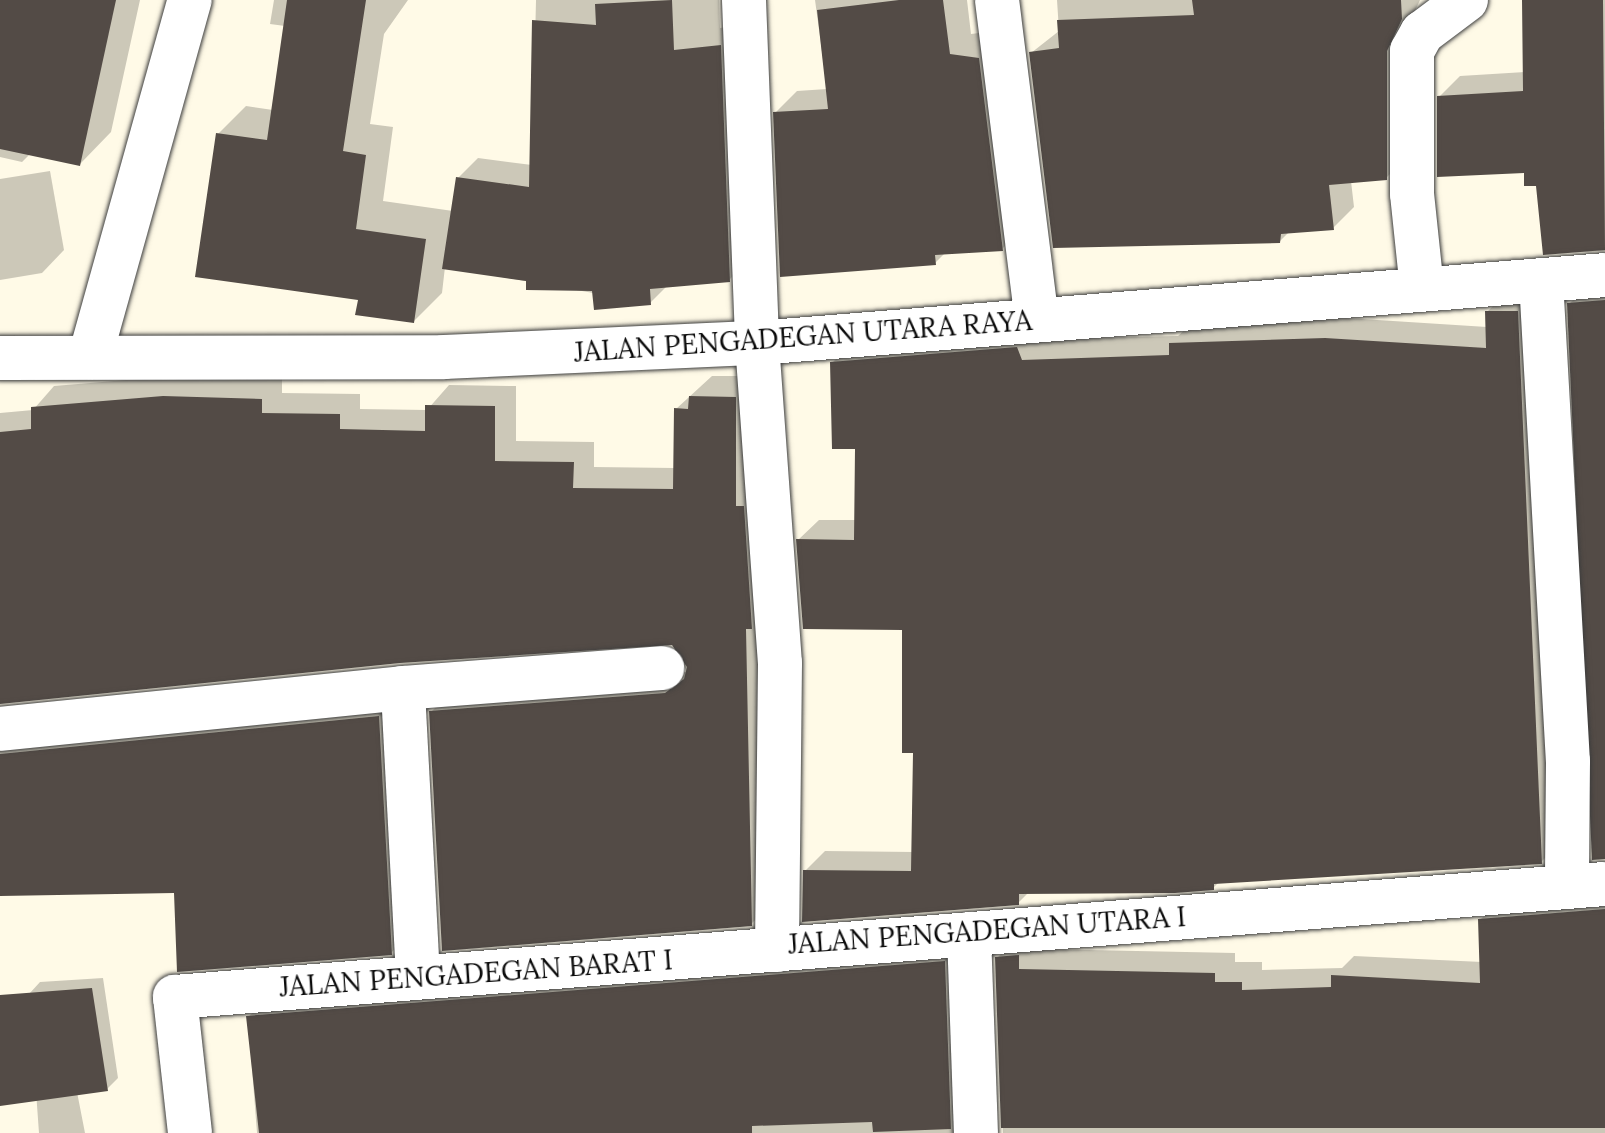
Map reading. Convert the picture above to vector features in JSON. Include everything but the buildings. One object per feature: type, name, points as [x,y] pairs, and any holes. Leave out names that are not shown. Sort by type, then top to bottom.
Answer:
[{"type":"street","points":[[90,357],[190,0]]},
{"type":"street","name":"JALAN PENGADEGAN UTARA I","points":[[744,0],[757,343],[780,663],[777,950],[1586,886]]},
{"type":"street","points":[[997,0],[1037,320]]},
{"type":"street","points":[[1422,289],[1412,194],[1412,51],[1422,33],[1466,0]]},
{"type":"street","name":"JALAN PENGADEGAN UTARA RAYA","points":[[0,358],[444,357],[757,343],[1605,275]]},
{"type":"street","points":[[1541,280],[1568,747],[1586,886]]},
{"type":"street","points":[[0,729],[403,688],[662,668]]},
{"type":"street","points":[[403,688],[418,977]]},
{"type":"street","points":[[969,934],[976,1133]]},
{"type":"street","name":"JALAN PENGADEGAN BARAT I","points":[[190,1133],[175,997],[777,950]]}]
